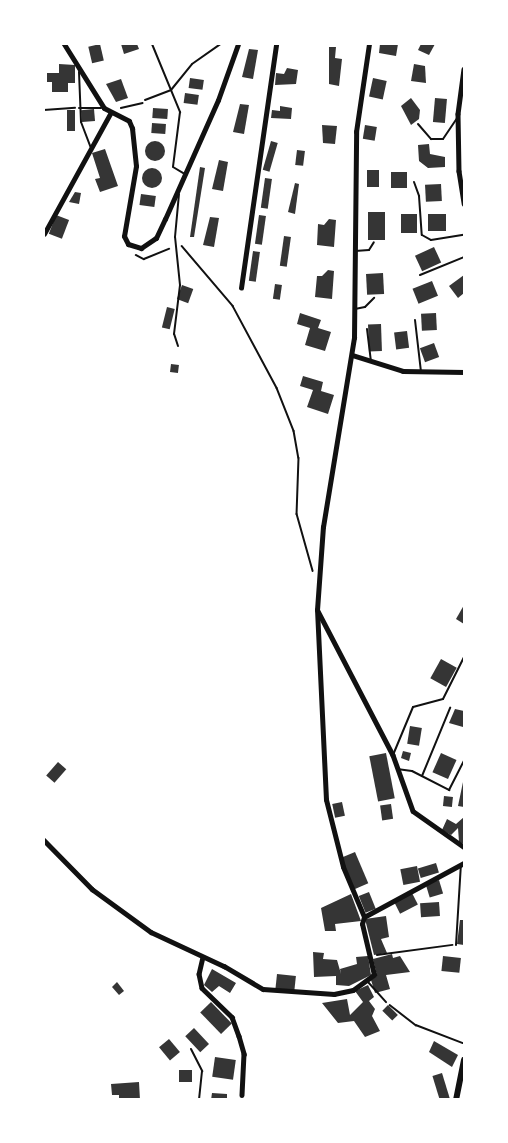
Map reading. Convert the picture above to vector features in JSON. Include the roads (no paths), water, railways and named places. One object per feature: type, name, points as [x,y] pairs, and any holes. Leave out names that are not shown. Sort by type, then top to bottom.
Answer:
[{"type":"main road","points":[[456,1100],[462,1084],[465,1060]]},
{"type":"street","points":[[66,45],[80,64],[104,108],[129,121],[132,128],[136,166],[124,236],[133,246],[148,246],[156,238],[186,174],[238,44]]},
{"type":"street","points":[[241,288],[276,44]]},
{"type":"street","points":[[44,840],[92,889],[163,940],[203,957],[262,989],[323,995],[353,990],[368,982],[374,975],[362,924],[364,917],[343,867],[326,800],[317,610],[323,527],[352,355],[355,309],[356,132],[369,44]]},
{"type":"street","points":[[465,69],[458,116],[459,171],[465,204]]},
{"type":"street","points":[[44,234],[79,174],[90,146],[111,111]]},
{"type":"street","points":[[352,355],[421,372],[465,372]]},
{"type":"street","points":[[317,610],[393,755],[413,811],[465,847]]},
{"type":"street","points":[[364,917],[463,864]]},
{"type":"street","points":[[203,957],[199,974],[202,988],[232,1017],[244,1054],[241,1097]]},
{"type":"lane","points":[[152,44],[181,117],[173,167],[186,174]]},
{"type":"lane","points":[[145,100],[171,90],[192,64],[221,44]]},
{"type":"lane","points":[[80,64],[79,108],[90,146]]},
{"type":"lane","points":[[79,108],[104,108]]},
{"type":"lane","points":[[418,124],[431,139],[442,139],[458,116]]},
{"type":"lane","points":[[414,182],[419,196],[422,235],[431,240],[465,235]]},
{"type":"lane","points":[[178,346],[174,334],[180,285],[176,246],[179,188]]},
{"type":"lane","points":[[355,250],[369,250],[374,242]]},
{"type":"lane","points":[[420,275],[465,258]]},
{"type":"lane","points":[[355,309],[365,307],[374,298]]},
{"type":"lane","points":[[415,320],[421,372]]},
{"type":"lane","points":[[367,329],[371,361]]},
{"type":"lane","points":[[393,755],[413,707],[443,699],[465,657]]},
{"type":"lane","points":[[422,776],[450,708]]},
{"type":"lane","points":[[397,769],[422,776],[453,789],[465,760]]},
{"type":"lane","points":[[456,945],[463,864]]},
{"type":"lane","points":[[368,982],[386,1002]]},
{"type":"lane","points":[[191,1048],[202,1071],[199,1100]]}]
